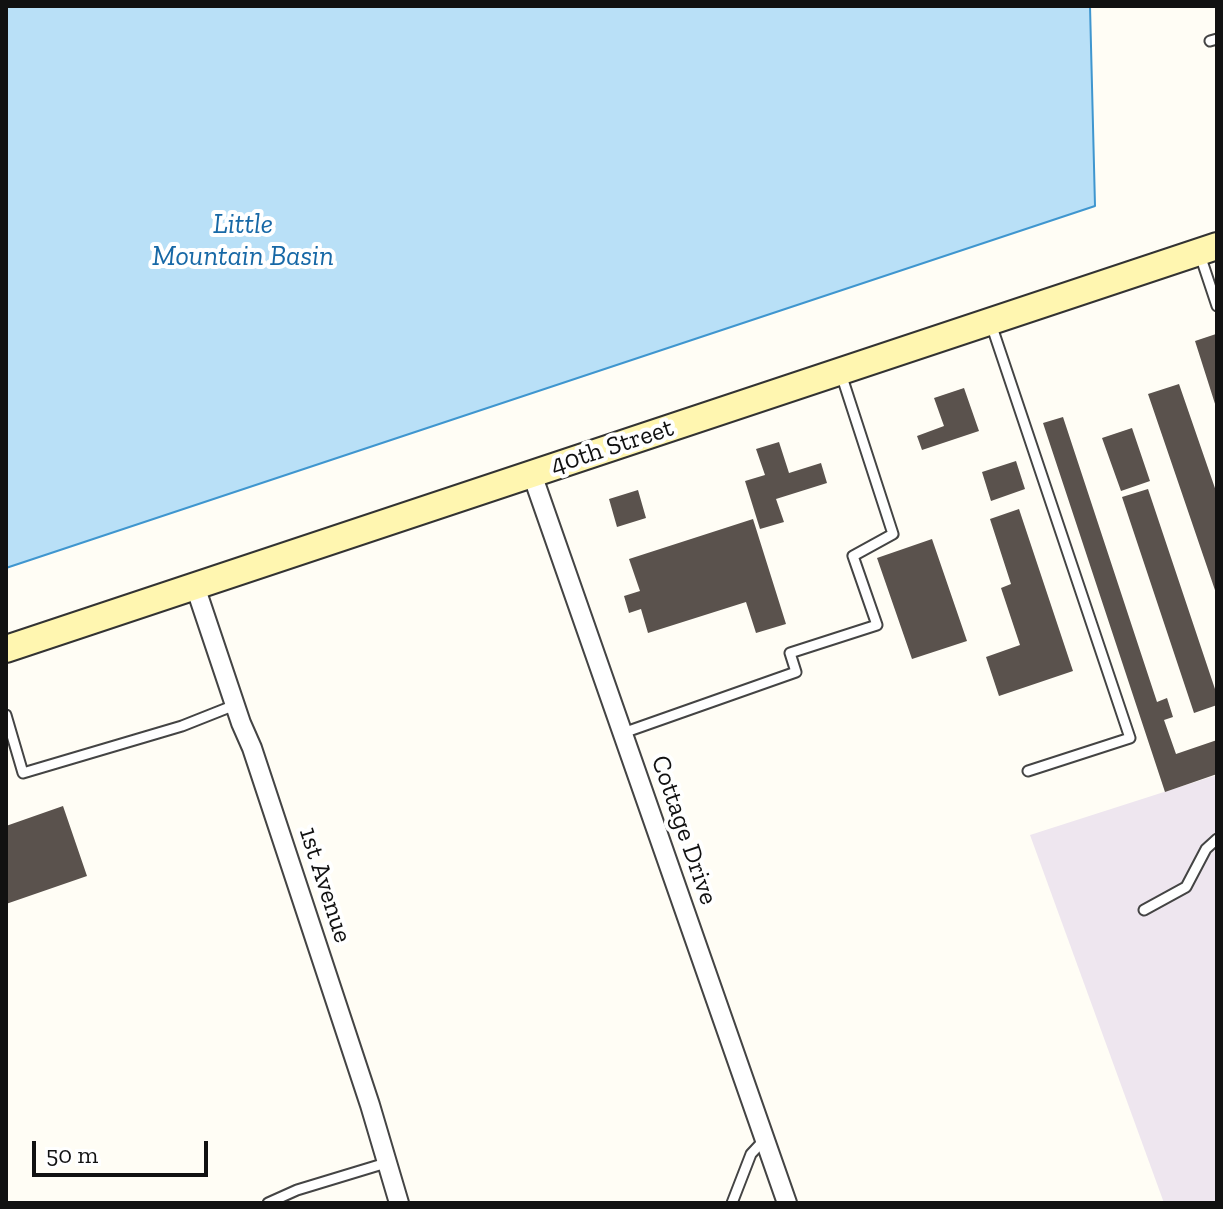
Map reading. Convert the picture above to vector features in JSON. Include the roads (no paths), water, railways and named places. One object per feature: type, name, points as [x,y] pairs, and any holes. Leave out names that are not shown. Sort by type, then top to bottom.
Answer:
[{"type":"main road","name":"40th Street","points":[[6,649],[1208,249]]},
{"type":"street","name":"Cottage Drive","points":[[532,474],[787,1203]]},
{"type":"street","name":"1st Avenue","points":[[195,586],[272,807],[399,1203]]},
{"type":"lane","points":[[1208,249],[1217,306]]},
{"type":"lane","points":[[990,321],[1130,738],[1028,771]]},
{"type":"lane","points":[[623,733],[796,672],[790,653],[877,625],[853,556],[893,534],[840,371]]},
{"type":"lane","points":[[6,715],[23,773],[182,726],[235,705]]},
{"type":"lane","points":[[1144,910],[1186,887],[1206,849],[1217,839]]},
{"type":"lane","points":[[732,1203],[751,1154],[765,1139]]},
{"type":"lane","points":[[268,1203],[297,1190],[386,1163]]},
{"type":"water","name":"Little Mountain Basin","points":[[6,6],[1090,6],[1095,206],[6,568]]}]
